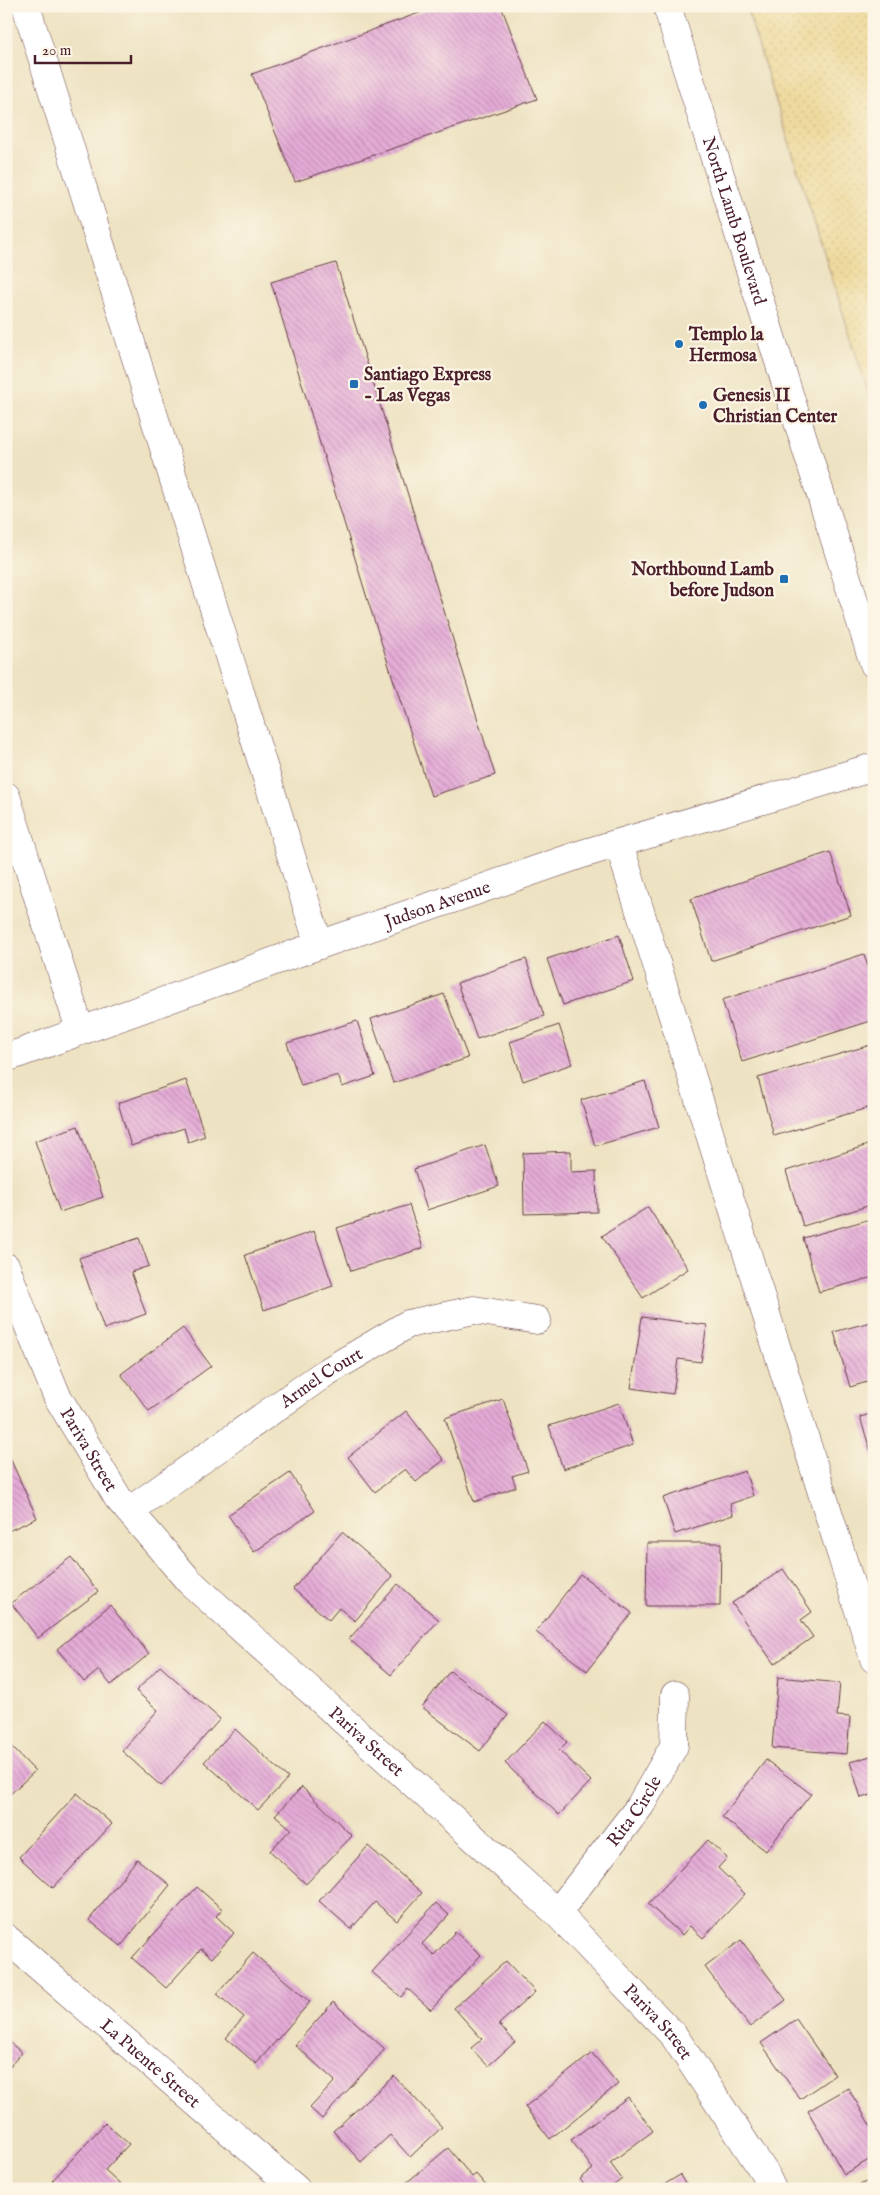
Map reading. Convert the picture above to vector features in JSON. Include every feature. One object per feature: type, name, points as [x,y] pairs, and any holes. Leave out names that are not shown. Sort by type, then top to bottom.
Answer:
[{"type":"street","points":[[26,6],[319,946]]},
{"type":"street","name":"North Lamb Boulevard","points":[[667,6],[874,664]]},
{"type":"street","name":"Judson Avenue","points":[[6,1058],[80,1030],[582,854],[874,767]]},
{"type":"street","points":[[6,796],[80,1030]]},
{"type":"street","points":[[619,844],[874,1659]]},
{"type":"street","name":"Pariva Street","points":[[6,1266],[57,1396],[118,1498],[189,1582],[557,1913],[674,2036],[764,2172],[772,2189]]},
{"type":"street","name":"Armel Court","points":[[129,1511],[324,1373],[408,1324],[474,1310],[537,1320]]},
{"type":"street","name":"Rita Circle","points":[[557,1913],[640,1806],[674,1746],[675,1695]]},
{"type":"street","name":"La Puente Street","points":[[6,1938],[296,2189]]},
{"type":"sand","points":[[746,6],[874,6],[874,411]]},
{"type":"building","points":[[438,6],[501,6],[537,99],[295,182],[252,74]]},
{"type":"building","points":[[336,263],[495,775],[431,796],[367,598],[271,282]]},
{"type":"building","points":[[830,852],[851,915],[711,961],[691,899]]},
{"type":"building","points":[[619,935],[634,981],[563,1005],[547,959]]},
{"type":"building","points":[[864,954],[874,986],[874,1020],[742,1062],[722,1000]]},
{"type":"building","points":[[526,959],[544,1016],[477,1039],[457,983]]},
{"type":"building","points":[[444,994],[468,1058],[393,1083],[371,1019]]},
{"type":"building","points":[[357,1021],[375,1076],[342,1087],[338,1075],[301,1086],[287,1043]]},
{"type":"building","points":[[559,1025],[572,1064],[523,1081],[510,1042]]},
{"type":"building","points":[[874,1044],[874,1106],[774,1136],[758,1078]]},
{"type":"building","points":[[186,1080],[205,1136],[188,1142],[184,1128],[131,1146],[118,1103]]},
{"type":"building","points":[[645,1081],[659,1127],[595,1146],[581,1100]]},
{"type":"building","points":[[78,1126],[103,1197],[60,1212],[35,1141]]},
{"type":"building","points":[[874,1143],[874,1204],[803,1226],[786,1171]]},
{"type":"building","points":[[485,1145],[499,1186],[427,1210],[414,1169]]},
{"type":"building","points":[[571,1151],[571,1172],[596,1171],[597,1212],[524,1214],[523,1153]]},
{"type":"building","points":[[409,1205],[423,1248],[351,1271],[337,1228]]},
{"type":"building","points":[[648,1207],[688,1269],[643,1298],[602,1236]]},
{"type":"building","points":[[874,1218],[874,1277],[819,1292],[803,1238]]},
{"type":"building","points":[[314,1231],[333,1286],[264,1310],[245,1255]]},
{"type":"building","points":[[139,1238],[149,1266],[131,1272],[146,1314],[104,1329],[79,1258]]},
{"type":"building","points":[[642,1317],[707,1325],[701,1362],[678,1359],[673,1394],[631,1388]]},
{"type":"building","points":[[874,1321],[874,1380],[850,1387],[834,1332]]},
{"type":"building","points":[[183,1328],[211,1366],[149,1411],[121,1374]]},
{"type":"building","points":[[503,1399],[528,1471],[512,1476],[516,1487],[474,1502],[445,1418]]},
{"type":"building","points":[[619,1403],[633,1445],[563,1469],[549,1426]]},
{"type":"building","points":[[406,1411],[444,1460],[416,1482],[405,1469],[375,1492],[348,1457]]},
{"type":"building","points":[[874,1413],[874,1459],[873,1459],[860,1417]]},
{"type":"building","points":[[10,1458],[37,1518],[6,1532],[6,1459]]},
{"type":"building","points":[[745,1471],[753,1496],[730,1504],[733,1515],[675,1534],[663,1498]]},
{"type":"building","points":[[290,1473],[315,1511],[254,1552],[228,1515]]},
{"type":"building","points":[[342,1532],[393,1576],[355,1621],[339,1608],[329,1620],[293,1589]]},
{"type":"building","points":[[647,1543],[721,1543],[720,1606],[646,1606]]},
{"type":"building","points":[[71,1557],[98,1592],[38,1638],[11,1603]]},
{"type":"building","points":[[783,1569],[812,1612],[801,1620],[813,1637],[774,1664],[732,1603]]},
{"type":"building","points":[[580,1574],[632,1613],[587,1671],[536,1632]]},
{"type":"building","points":[[398,1584],[439,1620],[391,1675],[349,1639]]},
{"type":"building","points":[[110,1605],[149,1654],[111,1685],[99,1670],[84,1682],[57,1649]]},
{"type":"building","points":[[160,1666],[220,1719],[161,1786],[122,1751],[158,1710],[136,1691]]},
{"type":"building","points":[[450,1671],[508,1715],[480,1751],[422,1707]]},
{"type":"building","points":[[778,1677],[840,1683],[837,1716],[850,1717],[847,1754],[772,1748]]},
{"type":"building","points":[[545,1721],[567,1742],[559,1750],[591,1781],[559,1815],[505,1763]]},
{"type":"building","points":[[235,1729],[288,1778],[258,1810],[204,1762]]},
{"type":"building","points":[[6,1741],[35,1771],[6,1798]]},
{"type":"building","points":[[874,1755],[874,1794],[861,1798],[850,1762]]},
{"type":"building","points":[[766,1760],[811,1794],[766,1851],[722,1817]]},
{"type":"building","points":[[302,1787],[352,1836],[306,1884],[270,1851],[291,1829],[275,1815]]},
{"type":"building","points":[[77,1793],[112,1824],[53,1888],[19,1857]]},
{"type":"building","points":[[708,1840],[727,1858],[718,1868],[745,1894],[703,1938],[690,1926],[682,1935],[648,1904]]},
{"type":"building","points":[[368,1846],[422,1893],[397,1921],[375,1902],[351,1929],[319,1901]]},
{"type":"building","points":[[137,1859],[170,1885],[121,1946],[89,1920]]},
{"type":"building","points":[[197,1887],[222,1909],[216,1916],[234,1933],[212,1958],[201,1949],[166,1988],[132,1958]]},
{"type":"building","points":[[436,1903],[449,1915],[422,1944],[434,1955],[455,1932],[481,1955],[431,2010],[408,1989],[401,1997],[372,1972]]},
{"type":"building","points":[[741,1940],[786,2000],[750,2027],[705,1967]]},
{"type":"building","points":[[253,1953],[310,2002],[256,2064],[226,2038],[244,2017],[217,1994]]},
{"type":"building","points":[[506,1961],[535,1992],[499,2024],[515,2042],[488,2066],[471,2048],[482,2039],[454,2008]]},
{"type":"building","points":[[333,2002],[385,2049],[322,2119],[310,2108],[335,2081],[295,2045]]},
{"type":"building","points":[[796,2019],[835,2075],[800,2099],[761,2043]]},
{"type":"building","points":[[6,2039],[22,2053],[6,2070]]},
{"type":"building","points":[[592,2053],[618,2084],[550,2139],[525,2107]]},
{"type":"building","points":[[394,2076],[442,2127],[410,2157],[390,2135],[361,2162],[333,2131]]},
{"type":"building","points":[[848,2088],[874,2132],[874,2157],[844,2174],[808,2111]]},
{"type":"building","points":[[628,2097],[653,2131],[610,2163],[622,2179],[609,2189],[587,2189],[580,2179],[593,2169],[571,2140]]},
{"type":"building","points":[[105,2123],[129,2144],[105,2170],[126,2189],[61,2189],[52,2181]]},
{"type":"building","points":[[448,2148],[472,2177],[476,2174],[489,2189],[399,2189]]},
{"type":"building","points":[[680,2175],[688,2189],[657,2189]]},
{"type":"building","points":[[874,2178],[874,2189],[852,2189]]},
{"type":"place","name":"Templo la Hermosa","points":[[679,344]]},
{"type":"place","name":"Santiago Express - Las Vegas","points":[[354,384]]},
{"type":"place","name":"Genesis II Christian Center","points":[[703,405]]},
{"type":"place","name":"Northbound Lamb before Judson","points":[[784,579]]}]
